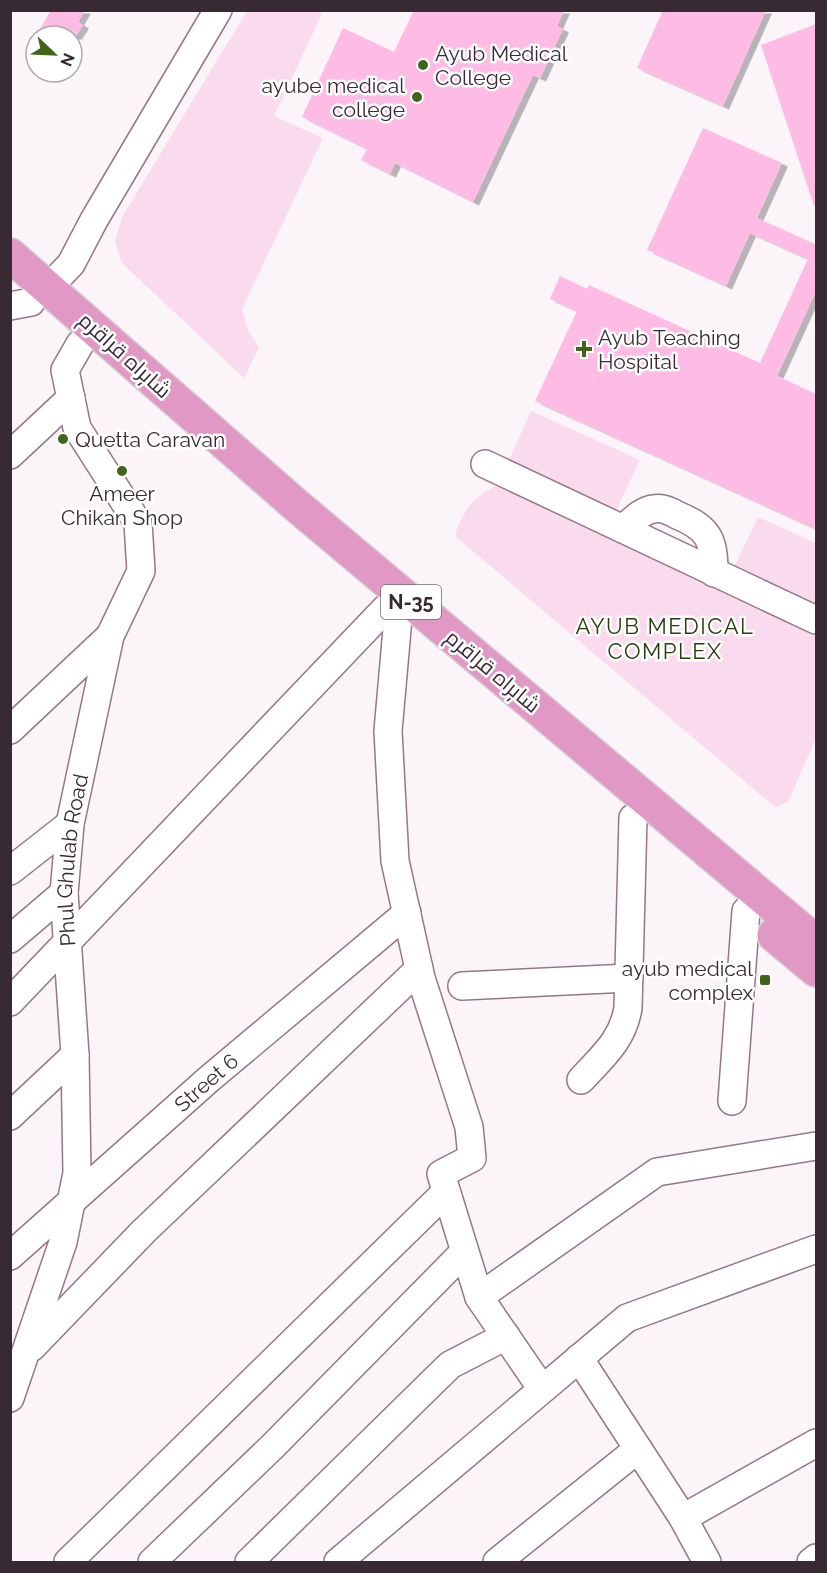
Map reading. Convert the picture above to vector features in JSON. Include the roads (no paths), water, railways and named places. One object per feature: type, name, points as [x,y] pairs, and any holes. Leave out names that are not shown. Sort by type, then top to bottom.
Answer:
[{"type":"highway","name":"شاہراہ قراقرم","points":[[10,255],[25,295],[80,344],[633,818],[816,970]]},
{"type":"highway","name":"شاہراہ قراقرم","points":[[25,295],[304,511],[816,942]]},
{"type":"street","points":[[25,295],[71,264],[94,220],[218,10]]},
{"type":"street","name":"Phul Ghulab Road","points":[[12,1389],[63,1242],[77,1173],[75,1055],[64,893],[70,824],[110,636],[141,571],[138,523],[77,428],[65,370],[80,344]]},
{"type":"street","points":[[10,455],[71,398]]},
{"type":"street","points":[[485,464],[816,620]]},
{"type":"street","points":[[623,529],[640,514],[655,508],[666,509],[699,525],[711,545],[714,573]]},
{"type":"street","points":[[392,613],[388,731],[395,861],[419,969],[469,1128],[472,1158],[441,1174],[463,1252],[479,1297],[542,1389]]},
{"type":"street","points":[[10,1002],[392,613]]},
{"type":"street","points":[[10,730],[110,636]]},
{"type":"street","points":[[581,1080],[619,1038],[628,1008],[633,818]]},
{"type":"street","points":[[10,871],[70,824]]},
{"type":"street","points":[[10,939],[64,893]]},
{"type":"street","points":[[732,1101],[746,911]]},
{"type":"street","name":"Street 6","points":[[11,1253],[209,1080],[407,913]]},
{"type":"street","points":[[25,1354],[144,1231],[419,969]]},
{"type":"street","points":[[462,986],[629,978]]},
{"type":"street","points":[[10,1116],[75,1055]]},
{"type":"street","points":[[479,1297],[657,1172],[816,1146]]},
{"type":"street","points":[[68,1563],[446,1192]]},
{"type":"street","points":[[338,1563],[627,1318],[816,1249]]},
{"type":"street","points":[[152,1563],[272,1447],[463,1252]]},
{"type":"street","points":[[249,1563],[450,1365],[506,1336]]},
{"type":"street","points":[[579,1358],[683,1518],[707,1563]]},
{"type":"street","points":[[683,1518],[816,1443]]},
{"type":"street","points":[[497,1563],[638,1449]]},
{"type":"street","points":[[811,1563],[816,1558]]},
{"type":"place","name":"Ayub Medical College","points":[[423,65]]},
{"type":"place","name":"ayube medical college","points":[[417,97]]},
{"type":"place","name":"Ayub Teaching Hospital","points":[[584,349]]},
{"type":"place","name":"Quetta Caravan","points":[[63,439]]},
{"type":"place","name":"Ameer Chikan Shop","points":[[122,471]]},
{"type":"place","name":"ayub medical complex","points":[[765,980]]},
{"type":"district","name":"AYUB MEDICAL COMPLEX","points":[[665,638]]}]
